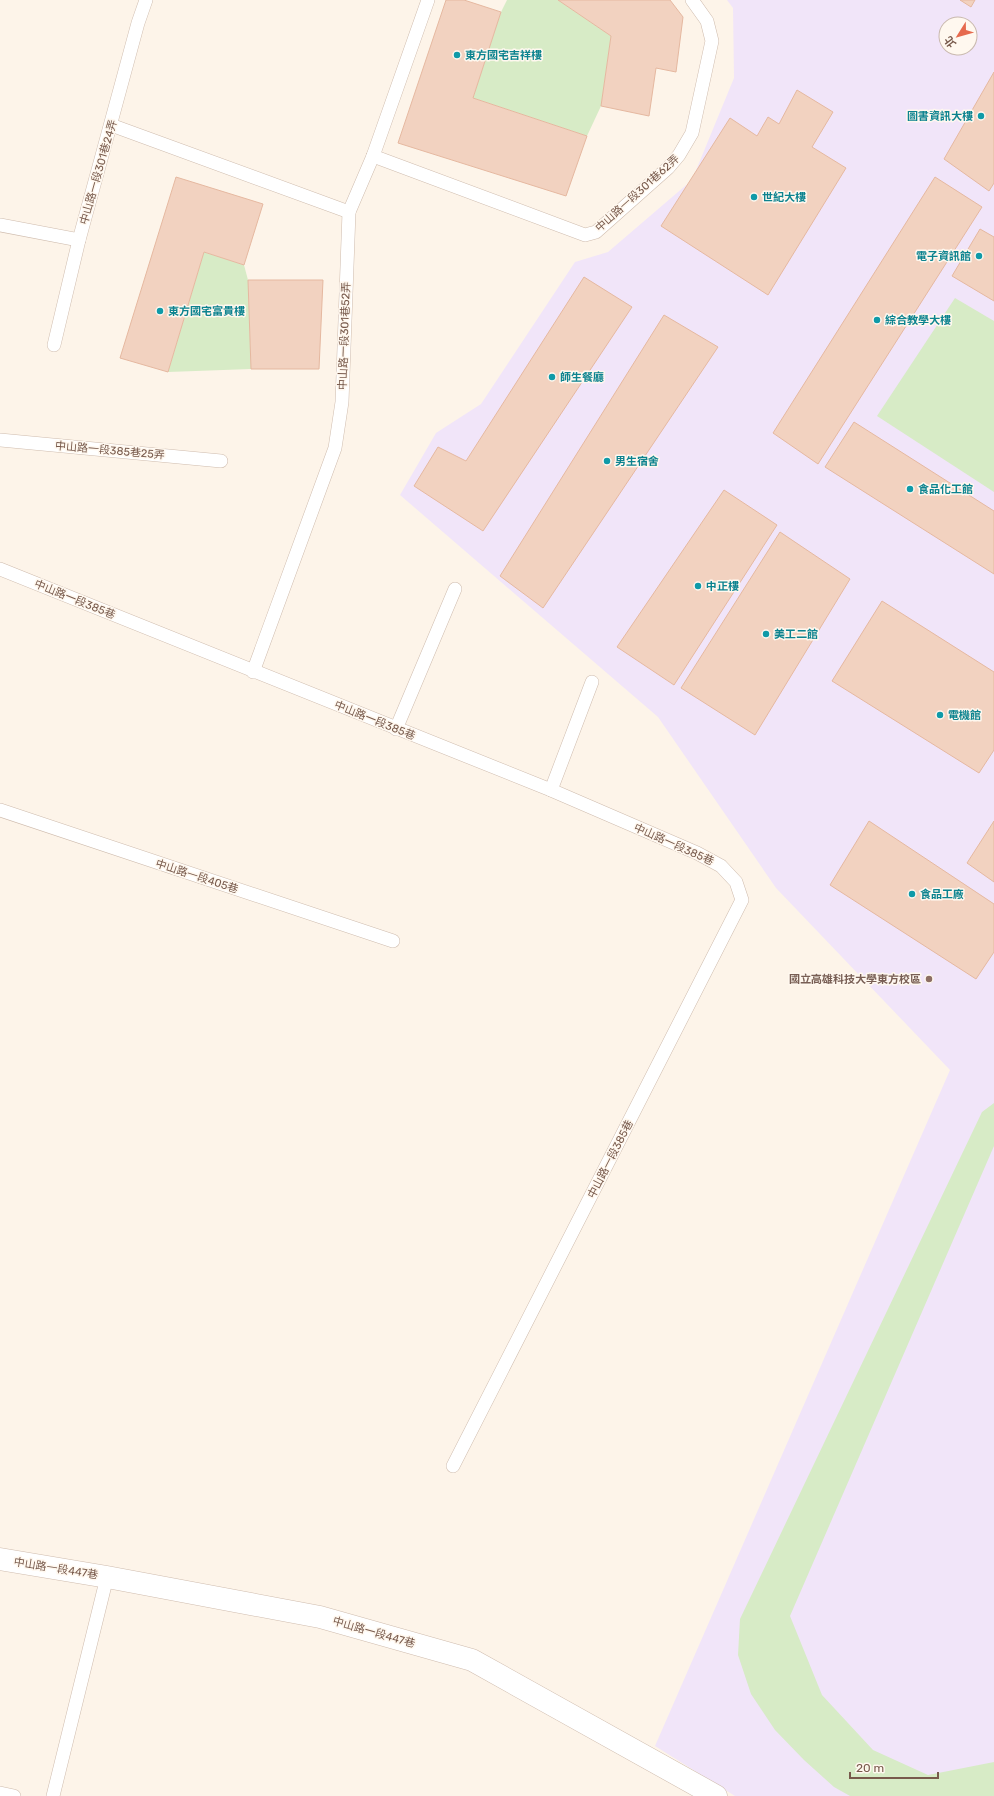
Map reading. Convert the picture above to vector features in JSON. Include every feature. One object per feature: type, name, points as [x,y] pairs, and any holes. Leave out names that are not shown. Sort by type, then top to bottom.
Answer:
[{"type":"street","name":"中山路一段447巷","points":[[0,1559],[320,1616],[472,1660],[716,1796]]},
{"type":"lane","name":"中山路一段301巷24弄","points":[[54,345],[79,240],[138,23],[146,0]]},
{"type":"lane","name":"中山路一段301巷52弄","points":[[253,672],[335,448],[342,402],[349,212],[372,156],[428,0]]},
{"type":"lane","name":"中山路一段301巷62弄","points":[[372,156],[585,235],[596,232],[668,168],[680,155],[692,133],[712,41],[707,21],[692,0]]},
{"type":"lane","points":[[111,125],[349,212]]},
{"type":"lane","points":[[0,225],[79,240]]},
{"type":"lane","name":"中山路一段385巷25弄","points":[[0,440],[220,461]]},
{"type":"lane","name":"中山路一段385巷","points":[[0,569],[253,672],[551,790],[697,853],[721,866],[736,882],[742,900],[453,1466]]},
{"type":"lane","points":[[396,729],[455,589]]},
{"type":"lane","points":[[551,790],[592,682]]},
{"type":"lane","name":"中山路一段405巷","points":[[0,810],[393,941]]},
{"type":"lane","points":[[53,1796],[107,1577]]},
{"type":"lane","points":[[0,1793],[14,1796]]},
{"type":"shaded area","name":"國立高雄科技大學東方校區","points":[[727,0],[994,0],[994,1796],[735,1796],[655,1746],[950,1070],[776,888],[658,717],[400,495],[436,433],[481,404],[575,262],[608,252],[692,180],[734,78],[733,8]]},
{"type":"green space","points":[[507,0],[558,0],[611,36],[601,106],[587,136],[473,98],[501,12]]},
{"type":"green space","points":[[204,252],[244,265],[248,280],[251,369],[168,372]]},
{"type":"green space","points":[[955,298],[994,321],[994,492],[877,416]]},
{"type":"green space","points":[[994,1103],[994,1146],[790,1616],[822,1695],[873,1750],[928,1775],[994,1762],[994,1796],[850,1796],[834,1787],[804,1760],[775,1730],[751,1694],[738,1655],[740,1619],[982,1112]]},
{"type":"building","name":"東方國宅吉祥樓","points":[[446,0],[464,0],[501,12],[473,98],[587,136],[566,196],[398,143]]},
{"type":"building","points":[[558,0],[670,0],[683,17],[676,72],[656,68],[649,116],[601,106],[611,36]]},
{"type":"building","points":[[960,0],[975,0],[971,7]]},
{"type":"building","name":"圖書資訊大樓","points":[[994,72],[994,183],[989,191],[944,159]]},
{"type":"building","name":"世紀大樓","points":[[797,90],[833,112],[812,147],[846,168],[768,295],[661,226],[730,118],[757,136],[768,117],[779,124]]},
{"type":"building","name":"東方國宅富貴樓","points":[[176,177],[263,204],[244,265],[204,252],[168,372],[120,358]]},
{"type":"building","name":"綜合教學大樓","points":[[935,177],[982,207],[818,464],[773,433]]},
{"type":"building","name":"電子資訊館","points":[[980,229],[994,237],[994,301],[952,276]]},
{"type":"building","name":"師生餐廳","points":[[584,277],[632,307],[483,531],[414,486],[438,447],[466,461]]},
{"type":"building","name":"東方國宅富貴樓","points":[[248,280],[323,280],[319,369],[251,369]]},
{"type":"building","name":"男生宿舍","points":[[664,315],[718,347],[543,608],[500,576]]},
{"type":"building","name":"食品化工館","points":[[854,422],[994,511],[994,574],[825,467]]},
{"type":"building","name":"中正樓","points":[[724,490],[777,525],[674,685],[617,647]]},
{"type":"building","name":"美工二館","points":[[780,532],[850,579],[755,735],[681,688]]},
{"type":"building","name":"電機館","points":[[882,601],[994,672],[994,750],[979,773],[832,681]]},
{"type":"building","name":"食品工廠","points":[[869,821],[994,904],[994,952],[976,979],[830,885]]},
{"type":"building","points":[[994,821],[994,882],[967,863]]},
{"type":"place","name":"東方國宅吉祥樓","points":[[457,55]]},
{"type":"place","name":"圖書資訊大樓","points":[[981,116]]},
{"type":"place","name":"世紀大樓","points":[[754,197]]},
{"type":"place","name":"電子資訊館","points":[[979,256]]},
{"type":"place","name":"東方國宅富貴樓","points":[[160,311]]},
{"type":"place","name":"綜合教學大樓","points":[[877,320]]},
{"type":"place","name":"師生餐廳","points":[[552,377]]},
{"type":"place","name":"男生宿舍","points":[[607,461]]},
{"type":"place","name":"食品化工館","points":[[910,489]]},
{"type":"place","name":"中正樓","points":[[698,586]]},
{"type":"place","name":"美工二館","points":[[766,634]]},
{"type":"place","name":"電機館","points":[[940,715]]},
{"type":"place","name":"食品工廠","points":[[912,894]]},
{"type":"place","name":"國立高雄科技大學東方校區","points":[[929,979]]}]
